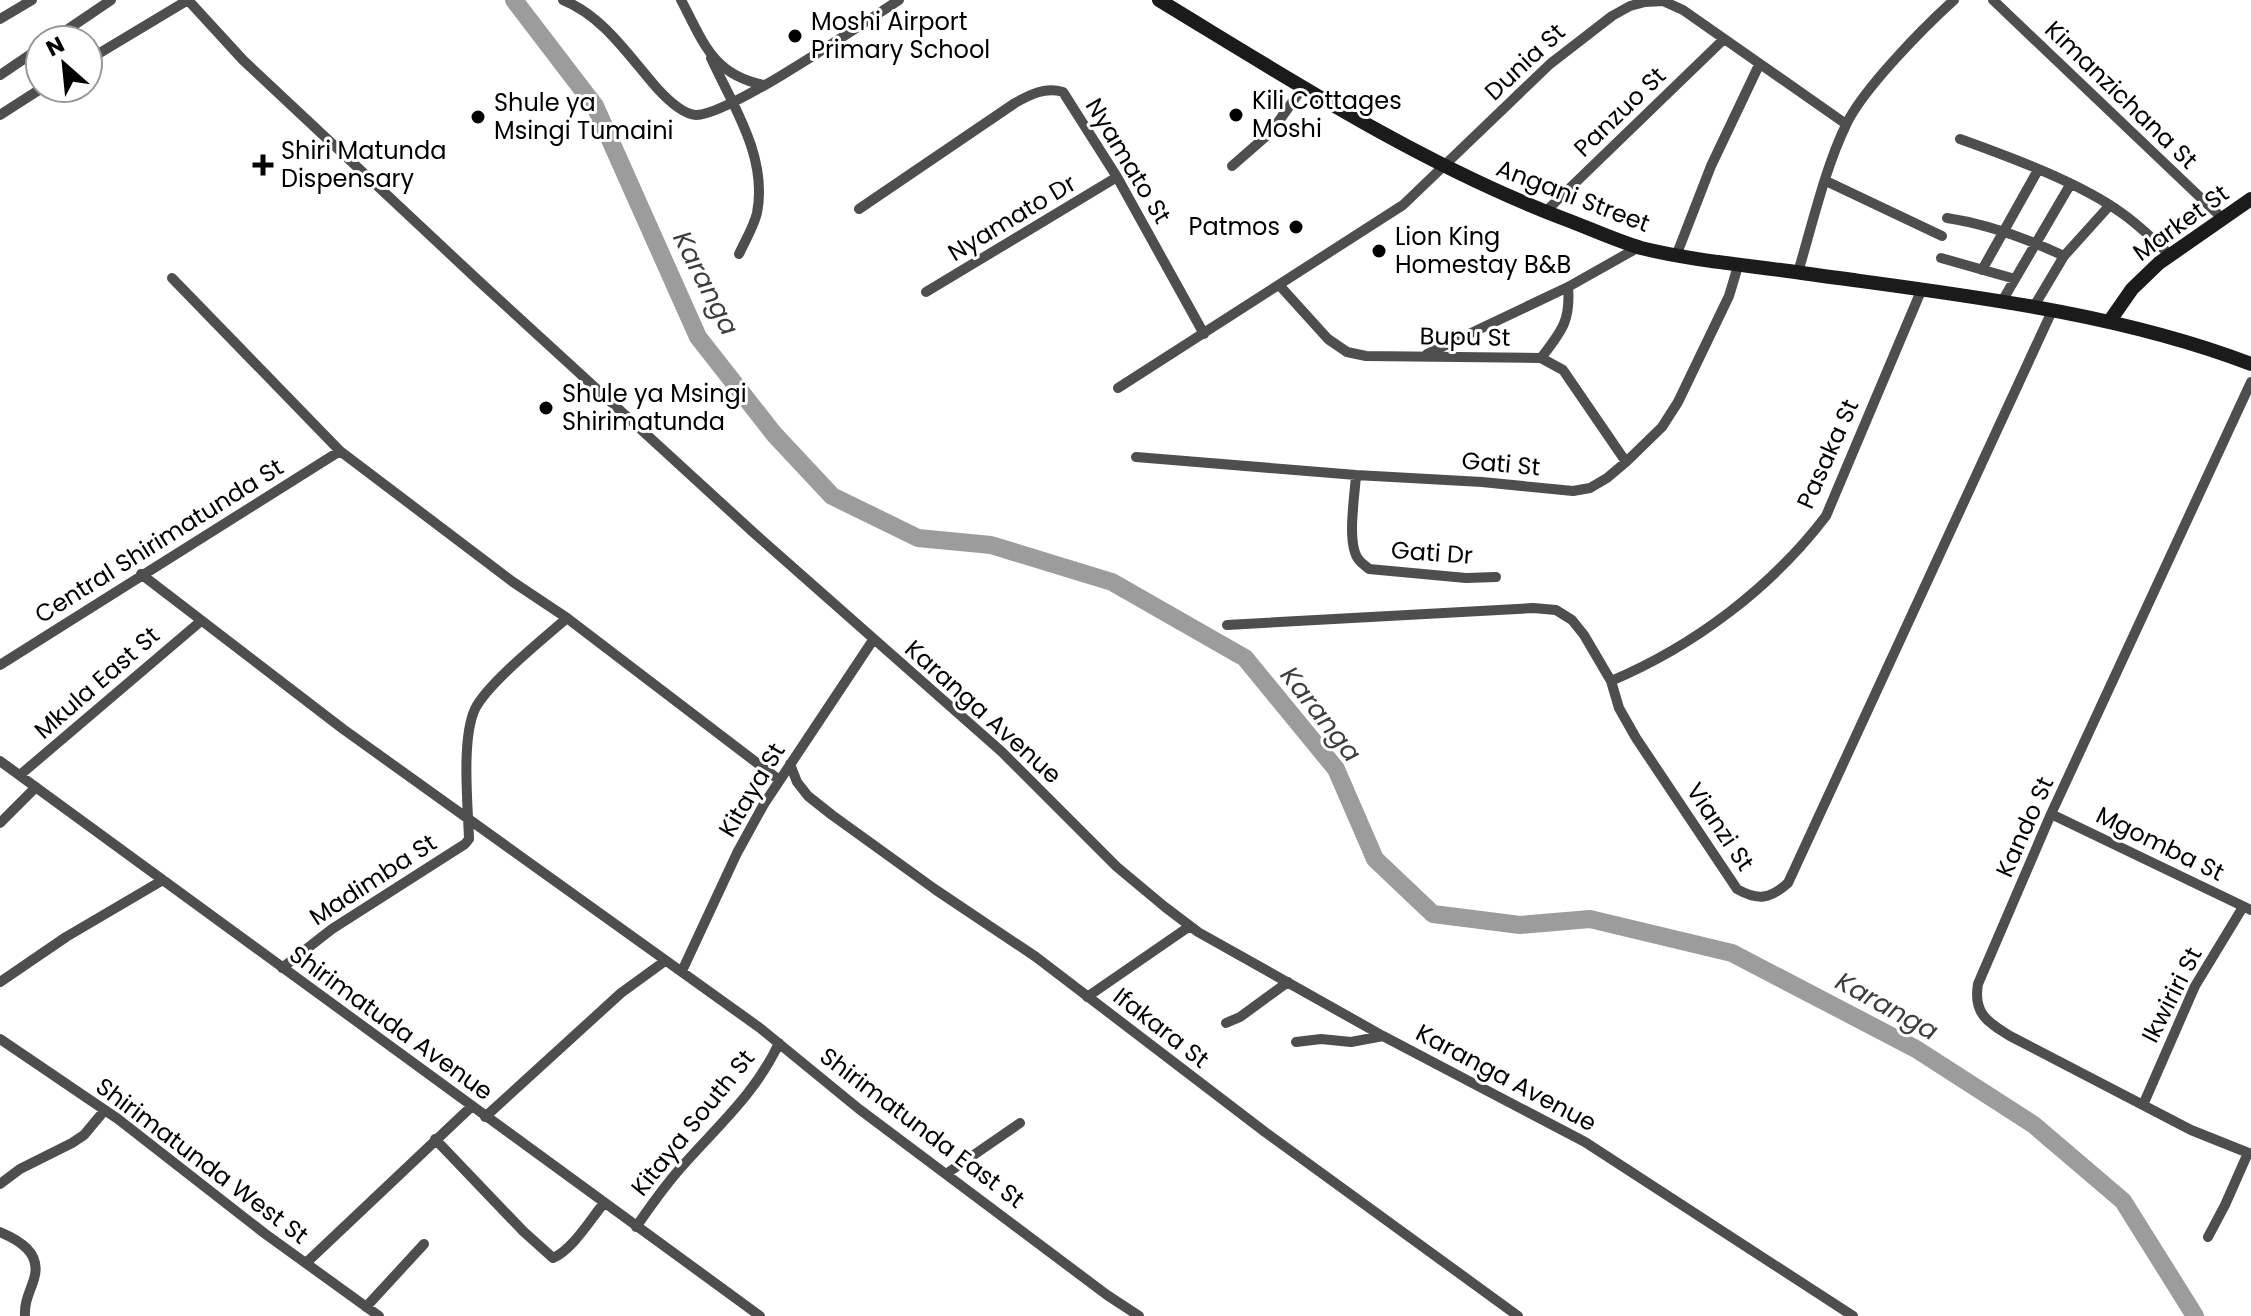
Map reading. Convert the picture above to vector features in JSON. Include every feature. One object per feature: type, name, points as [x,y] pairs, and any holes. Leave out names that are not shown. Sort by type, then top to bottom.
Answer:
[{"type":"street","points":[[0,19],[32,0]]},
{"type":"street","points":[[76,24],[111,0]]},
{"type":"street","points":[[104,50],[188,0]]},
{"type":"street","name":"Karanga Avenue","points":[[188,0],[243,60],[389,197],[873,640],[1002,752],[1117,867],[1190,926],[1383,1036],[1585,1142],[1853,1316]]},
{"type":"street","points":[[563,0],[584,3],[662,94],[685,112],[696,115],[714,111],[764,85],[899,0]]},
{"type":"street","points":[[681,0],[751,142],[757,168],[757,214],[739,254]]},
{"type":"street","name":"Angani Street","points":[[1159,0],[1303,87],[1445,167],[1607,237],[1676,256],[1798,272],[2109,322],[2206,347],[2251,364]]},
{"type":"street","points":[[1798,272],[1846,124],[1867,93],[1954,0]]},
{"type":"street","name":"Kimanzichana St","points":[[1993,0],[2222,218]]},
{"type":"street","name":"Dunia St","points":[[1445,167],[1561,54],[1621,11],[1645,1],[1663,1],[1683,10],[1846,124]]},
{"type":"street","name":"Panzuo St","points":[[1545,212],[1723,40]]},
{"type":"street","points":[[711,58],[736,77],[764,85]]},
{"type":"street","points":[[0,75],[24,59]]},
{"type":"street","points":[[1676,256],[1711,166],[1759,65]]},
{"type":"street","points":[[1232,166],[1271,132],[1303,87]]},
{"type":"street","name":"Nyamato St","points":[[859,209],[1015,103],[1032,94],[1053,89],[1063,92],[1117,177],[1204,334]]},
{"type":"street","points":[[0,115],[24,100]]},
{"type":"street","points":[[1960,139],[2038,170],[2110,205],[2170,255]]},
{"type":"street","points":[[1118,388],[1403,205],[1445,167]]},
{"type":"street","points":[[1982,270],[2038,170]]},
{"type":"street","name":"Nyamato Dr","points":[[926,292],[1117,177]]},
{"type":"street","points":[[1826,181],[1942,236]]},
{"type":"street","points":[[2001,303],[2070,185]]},
{"type":"street","name":"Market St","points":[[2109,322],[2132,289],[2170,255],[2251,199]]},
{"type":"street","points":[[2033,308],[2064,256],[2110,205]]},
{"type":"street","points":[[1947,218],[1971,221],[2037,243],[2064,256]]},
{"type":"street","points":[[1425,355],[1568,287],[1639,247]]},
{"type":"street","points":[[1941,258],[2015,279]]},
{"type":"street","name":"Gati St","points":[[1136,457],[1573,491],[1590,488],[1626,462],[1662,427],[1678,402],[1729,296],[1738,266]]},
{"type":"street","points":[[172,278],[340,451],[778,779]]},
{"type":"street","name":"Bupu St","points":[[1280,286],[1328,339],[1347,352],[1366,356],[1541,358],[1563,370],[1626,462]]},
{"type":"street","points":[[1541,358],[1563,329],[1568,316],[1568,287]]},
{"type":"street","name":"Pasaka St","points":[[1611,681],[1667,654],[1716,621],[1769,579],[1804,544],[1826,516],[1921,291]]},
{"type":"street","name":"Vianzi St","points":[[1227,625],[1533,608],[1556,610],[1572,620],[1584,635],[1611,681],[1619,708],[1636,738],[1737,889],[1751,897],[1764,898],[1775,894],[1788,883],[2052,311]]},
{"type":"street","name":"Kando St","points":[[2250,1154],[2191,1130],[1989,1023],[1976,999],[1978,984],[2051,814],[2251,382]]},
{"type":"street","name":"Central Shirimatunda St","points":[[0,665],[340,451]]},
{"type":"street","name":"Gati Dr","points":[[1356,475],[1352,533],[1354,552],[1369,569],[1466,578],[1496,577]]},
{"type":"street","name":"Shirimatunda East St","points":[[141,574],[354,738],[682,971],[779,1043],[859,1109],[1139,1316]]},
{"type":"street","name":"Madimba St","points":[[282,968],[332,929],[465,844],[469,839],[466,818],[470,728],[475,708],[492,688],[567,618]]},
{"type":"street","name":"Mkula East St","points":[[20,775],[201,621]]},
{"type":"street","name":"Kitaya St","points":[[682,971],[737,853],[778,779],[873,640]]},
{"type":"street","name":"Shirimatuda Avenue","points":[[0,761],[760,1316]]},
{"type":"street","name":"Ifakara St","points":[[790,764],[797,782],[808,796],[832,815],[1036,957],[1265,1132],[1518,1316]]},
{"type":"street","points":[[0,823],[36,787]]},
{"type":"street","name":"Mgomba St","points":[[2051,814],[2247,909]]},
{"type":"street","points":[[0,982],[66,937],[163,880]]},
{"type":"street","name":"Ikwiriri St","points":[[2143,1105],[2195,986],[2247,909]]},
{"type":"street","points":[[1087,997],[1190,926]]},
{"type":"street","points":[[485,1117],[621,993],[665,961]]},
{"type":"street","points":[[1226,1023],[1240,1017],[1288,982]]},
{"type":"street","points":[[1296,1042],[1321,1039],[1351,1042],[1383,1036]]},
{"type":"street","name":"Shirimatunda West St","points":[[1,1041],[104,1111],[379,1316]]},
{"type":"street","name":"Kitaya South St","points":[[636,1227],[661,1191],[763,1075],[779,1043]]},
{"type":"street","points":[[306,1263],[471,1107]]},
{"type":"street","points":[[0,1184],[20,1169],[84,1135],[104,1111]]},
{"type":"street","points":[[946,1174],[1020,1123]]},
{"type":"street","points":[[435,1139],[553,1258],[571,1243],[604,1203]]},
{"type":"street","points":[[2208,1237],[2250,1154]]},
{"type":"street","points":[[0,1232],[20,1241],[33,1259],[35,1278],[25,1303],[25,1316]]},
{"type":"street","points":[[366,1307],[424,1244]]},
{"type":"waterway","name":"Karanga","points":[[514,0],[595,106],[698,337],[774,434],[832,496],[918,538],[991,545],[1112,582],[1245,658],[1336,769],[1375,859],[1433,914],[1520,925],[1590,919],[1732,953],[1916,1049],[2034,1125],[2123,1201],[2195,1316]]},
{"type":"place","name":"Moshi Airport Primary School","points":[[795,36]]},
{"type":"place","name":"Kili Cottages Moshi","points":[[1236,115]]},
{"type":"place","name":"Shule ya Msingi Tumaini","points":[[478,117]]},
{"type":"place","name":"Shiri Matunda Dispensary","points":[[263,165]]},
{"type":"place","name":"Patmos","points":[[1296,227]]},
{"type":"place","name":"Lion King Homestay B&B","points":[[1379,251]]},
{"type":"place","name":"Shule ya Msingi Shirimatunda","points":[[546,408]]}]
